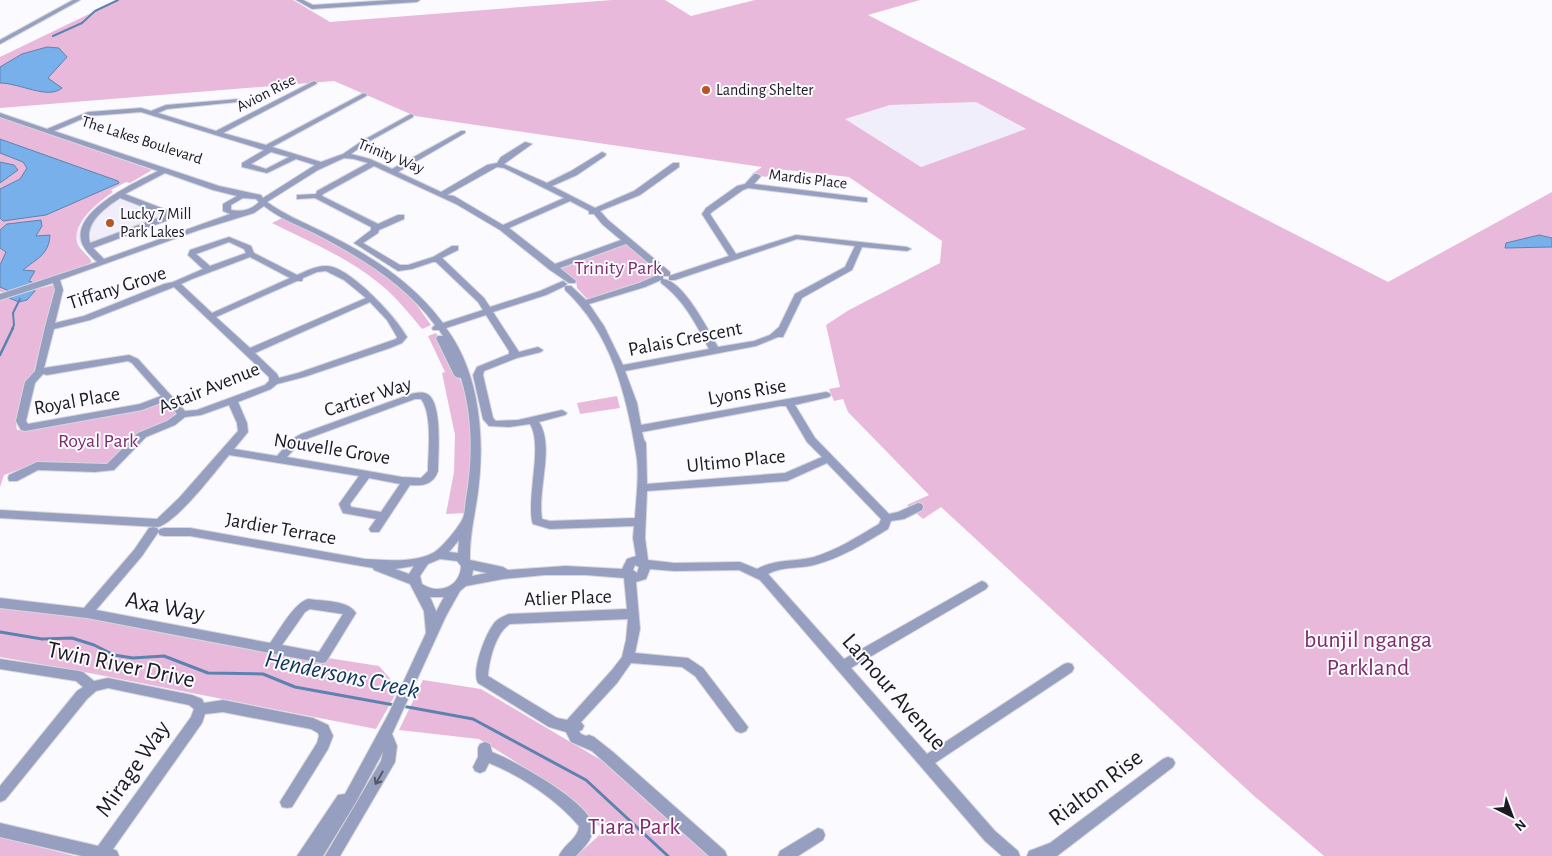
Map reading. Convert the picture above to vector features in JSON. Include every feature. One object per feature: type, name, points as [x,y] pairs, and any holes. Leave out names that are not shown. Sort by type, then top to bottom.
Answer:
[{"type":"street","points":[[0,42],[77,0]]},
{"type":"street","points":[[299,0],[313,7],[417,0]]},
{"type":"street","name":"Avion Rise","points":[[219,132],[317,83],[303,84]]},
{"type":"street","points":[[294,157],[265,172],[245,165],[268,149],[365,96]]},
{"type":"street","points":[[152,113],[166,107],[237,100]]},
{"type":"street","points":[[48,131],[90,114],[139,110],[219,132],[321,166]]},
{"type":"street","name":"The Lakes Boulevard","points":[[2,116],[124,157],[141,166],[164,171],[263,201]]},
{"type":"street","points":[[346,155],[364,142],[410,116]]},
{"type":"street","points":[[392,172],[463,132]]},
{"type":"street","name":"The Lakes Boulevard","points":[[64,137],[80,136],[200,176],[204,178],[206,185]]},
{"type":"street","points":[[499,165],[504,159],[528,144]]},
{"type":"street","points":[[547,186],[574,173],[602,154]]},
{"type":"street","name":"Trinity Way","points":[[245,213],[258,208],[263,201],[289,183],[346,155],[444,194],[503,228],[556,270],[581,300],[607,340],[620,369],[633,410],[633,418],[642,428],[636,440],[640,449],[642,488],[640,538],[644,568]]},
{"type":"street","points":[[300,197],[318,196],[372,164]]},
{"type":"street","points":[[444,194],[490,167],[499,165],[547,186],[594,211],[628,240],[666,278],[715,351]]},
{"type":"street","points":[[594,211],[640,191],[676,165]]},
{"type":"street","points":[[103,263],[88,247],[85,231],[90,221],[102,208],[120,195],[164,171]]},
{"type":"street","points":[[734,257],[706,214],[740,188],[748,186],[757,176]]},
{"type":"street","name":"Trinity Way","points":[[196,228],[236,198],[251,196],[289,183]]},
{"type":"street","name":"Mardis Place","points":[[748,186],[864,200]]},
{"type":"street","name":"The Lakes Boulevard","points":[[216,188],[227,198],[226,207]]},
{"type":"street","points":[[88,247],[169,216],[167,212],[120,195]]},
{"type":"street","points":[[318,196],[376,228]]},
{"type":"street","points":[[503,228],[570,198]]},
{"type":"street","points":[[263,201],[286,216],[362,256],[402,285],[439,329],[460,376],[472,408],[476,452],[464,548],[468,570],[431,634],[402,699],[354,792],[315,856]]},
{"type":"street","points":[[226,207],[230,213],[269,212],[286,216]]},
{"type":"street","points":[[3,295],[56,280],[196,228],[245,213]]},
{"type":"street","points":[[401,217],[376,228],[358,243],[396,267],[409,268],[435,259],[454,248]]},
{"type":"street","points":[[581,300],[690,271],[796,236],[907,249]]},
{"type":"street","points":[[208,269],[192,255],[193,252],[229,238],[248,248],[250,254],[299,279]]},
{"type":"street","points":[[556,270],[628,240]]},
{"type":"street","name":"Palais Crescent","points":[[620,369],[775,339],[781,334],[782,328],[800,293],[849,268],[860,243]]},
{"type":"street","points":[[176,284],[208,269],[250,254]]},
{"type":"street","points":[[435,259],[464,281],[490,311],[514,350],[514,356]]},
{"type":"street","points":[[211,316],[299,279],[318,269],[328,268],[371,299]]},
{"type":"street","points":[[56,280],[59,290],[38,366],[41,372],[129,358],[135,361],[183,414]]},
{"type":"street","name":"Tiffany Grove","points":[[49,327],[81,320],[176,284],[274,376],[274,382]]},
{"type":"street","points":[[439,329],[568,285]]},
{"type":"street","points":[[249,352],[371,299]]},
{"type":"street","name":"Astair Avenue","points":[[13,478],[37,466],[110,467],[142,435],[171,423],[183,414],[198,413],[268,387],[274,382],[301,376],[399,341],[402,337],[400,332],[371,299]]},
{"type":"street","points":[[538,350],[482,367],[478,371],[488,420],[496,425],[524,420],[532,421],[562,413]]},
{"type":"street","name":"Royal Place","points":[[41,372],[30,382],[21,421],[25,428],[142,407],[167,397]]},
{"type":"street","name":"Cartier Way","points":[[278,460],[301,438],[422,395],[429,401],[433,428],[433,471],[430,478]]},
{"type":"street","name":"Lyons Rise","points":[[642,428],[780,404],[790,405],[826,395]]},
{"type":"street","points":[[87,613],[244,430],[232,400]]},
{"type":"street","points":[[790,405],[807,435],[887,518]]},
{"type":"street","points":[[532,421],[536,424],[539,440],[539,481],[535,516],[537,521],[550,525],[641,522]]},
{"type":"street","name":"Nouvelle Grove","points":[[226,451],[407,480],[423,482],[430,478]]},
{"type":"street","name":"Ultimo Place","points":[[642,488],[787,477],[829,458]]},
{"type":"street","points":[[366,474],[344,504],[344,508],[350,511],[384,516]]},
{"type":"street","points":[[375,529],[407,480]]},
{"type":"street","points":[[887,518],[900,516],[918,506]]},
{"type":"street","name":"Jardier Terrace","points":[[0,514],[42,515],[130,522],[365,563],[389,565],[424,562]]},
{"type":"street","points":[[431,634],[430,611],[418,586],[416,571],[424,562],[439,555],[460,532],[469,515]]},
{"type":"street","points":[[629,569],[634,576],[644,568],[735,566],[761,575],[777,564],[809,562],[824,557],[884,526],[887,518]]},
{"type":"street","name":"Trinity Way","points":[[629,569],[640,538]]},
{"type":"street","points":[[439,555],[454,555],[466,563],[513,573]]},
{"type":"street","name":"Jardier Terrace","points":[[365,563],[418,586]]},
{"type":"street","points":[[644,568],[634,608],[628,658],[589,704],[574,726],[576,738],[594,746],[608,756],[720,856]]},
{"type":"street","points":[[418,586],[434,594],[459,585],[513,573],[629,569]]},
{"type":"street","points":[[629,569],[634,608]]},
{"type":"street","name":"Lamour Avenue","points":[[761,575],[843,666],[990,836],[1013,856]]},
{"type":"street","points":[[843,666],[982,586]]},
{"type":"street","name":"Axa Way","points":[[0,603],[87,613],[273,649],[322,658],[348,620],[350,613],[348,610],[312,603],[304,606],[273,649]]},
{"type":"street","name":"Atlier Place","points":[[574,726],[554,723],[482,679],[481,671],[496,631],[504,621],[513,619],[634,608]]},
{"type":"street","points":[[628,658],[684,662],[691,665],[741,727]]},
{"type":"street","name":"Twin River Drive","points":[[0,664],[79,676],[92,687],[108,683],[192,700],[198,703],[200,709],[223,706],[313,724],[323,729],[326,736],[323,745],[287,802]]},
{"type":"street","points":[[925,762],[1068,668]]},
{"type":"street","points":[[0,796],[82,695],[92,687]]},
{"type":"street","name":"Mirage Way","points":[[106,855],[197,719],[200,709]]},
{"type":"street","points":[[332,856],[388,762],[390,746],[385,733]]},
{"type":"street","points":[[483,757],[505,764],[553,794],[583,820],[586,830],[585,836],[566,856]]},
{"type":"street","name":"Rialton Rise","points":[[1034,856],[1048,853],[1168,763]]},
{"type":"street","points":[[304,856],[368,764]]},
{"type":"street","points":[[0,830],[106,855]]},
{"type":"street","points":[[785,856],[818,835]]},
{"type":"street","name":"Lamour Avenue","points":[[990,836],[1002,856]]},
{"type":"shaded area","points":[[976,102],[1026,130],[921,167],[844,119],[890,105]]},
{"type":"shaded area","points":[[110,196],[166,215],[133,229],[79,246],[76,235],[81,223],[95,207]]},
{"type":"green space","name":"bunjil nganga Parkland","points":[[118,0],[293,0],[330,22],[612,0],[665,0],[691,16],[755,0],[920,0],[868,15],[1388,282],[1552,192],[1552,856],[1324,856],[1253,795],[941,507],[923,519],[907,505],[929,495],[848,412],[843,399],[834,401],[829,389],[840,387],[826,325],[849,310],[940,263],[942,241],[849,177],[777,169],[766,177],[752,174],[762,167],[415,116],[334,81],[0,108],[0,57]],"holes":[[[976,102],[1026,129],[921,167],[845,119],[890,105]]]},
{"type":"green space","points":[[0,117],[152,170],[130,183],[126,182],[111,190],[113,192],[94,207],[82,221],[76,237],[78,245],[91,260],[91,263],[37,283],[3,292],[0,292]]},
{"type":"green space","points":[[284,217],[368,261],[384,272],[411,297],[431,325],[422,329],[391,294],[355,266],[272,223]]},
{"type":"green space","name":"Trinity Park","points":[[625,244],[644,257],[657,277],[643,283],[587,299],[577,288],[576,281],[560,269]]},
{"type":"green space","name":"Royal Park","points":[[53,285],[55,290],[33,374],[23,392],[18,409],[17,430],[26,431],[142,410],[162,403],[169,405],[176,414],[171,420],[149,429],[107,464],[34,464],[4,475],[0,487],[0,298]]},
{"type":"green space","points":[[436,333],[459,377],[469,407],[472,452],[466,513],[446,514],[454,472],[455,435],[442,373],[445,372],[428,336]]},
{"type":"green space","points":[[617,396],[620,408],[580,414],[577,403]]},
{"type":"green space","points":[[0,606],[106,621],[315,661],[328,658],[379,666],[393,682],[395,695],[376,729],[0,657]]},
{"type":"green space","name":"Tiara Park","points":[[423,680],[481,689],[601,760],[708,856],[576,856],[604,831],[564,792],[479,739],[399,730]]},
{"type":"green space","points":[[0,837],[75,856],[0,856]]},
{"type":"water","points":[[47,47],[59,48],[67,57],[48,78],[62,88],[56,91],[42,92],[0,83],[0,67],[22,54]]},
{"type":"water","points":[[0,139],[118,181],[119,183],[46,215],[3,221],[0,218],[0,189],[20,179],[27,168],[23,162],[0,153]]},
{"type":"water","points":[[0,162],[14,165],[18,170],[0,183]]},
{"type":"water","points":[[41,220],[42,226],[36,236],[50,235],[49,242],[41,256],[23,270],[35,271],[29,281],[32,282],[35,291],[27,300],[19,302],[9,298],[11,296],[9,291],[0,287],[0,265],[6,252],[0,248],[0,230],[7,224]]},
{"type":"water","points":[[1539,235],[1552,238],[1552,247],[1505,248],[1506,243]]},
{"type":"waterway","name":"Hendersons Creek","points":[[53,36],[82,23],[95,11],[118,0]]},
{"type":"waterway","name":"Hendersons Creek","points":[[12,329],[14,325],[13,313],[20,299]]},
{"type":"waterway","name":"Hendersons Creek","points":[[0,355],[13,328]]},
{"type":"waterway","name":"Hendersons Creek","points":[[0,632],[42,639],[72,638],[94,645],[114,655],[133,658],[164,656],[208,673],[263,674],[295,687],[394,705]]},
{"type":"waterway","name":"Hendersons Creek","points":[[402,706],[473,719],[586,780],[668,856]]},
{"type":"place","name":"Landing Shelter","points":[[706,90]]},
{"type":"place","name":"Lucky 7 Mill Park Lakes","points":[[110,223]]}]
